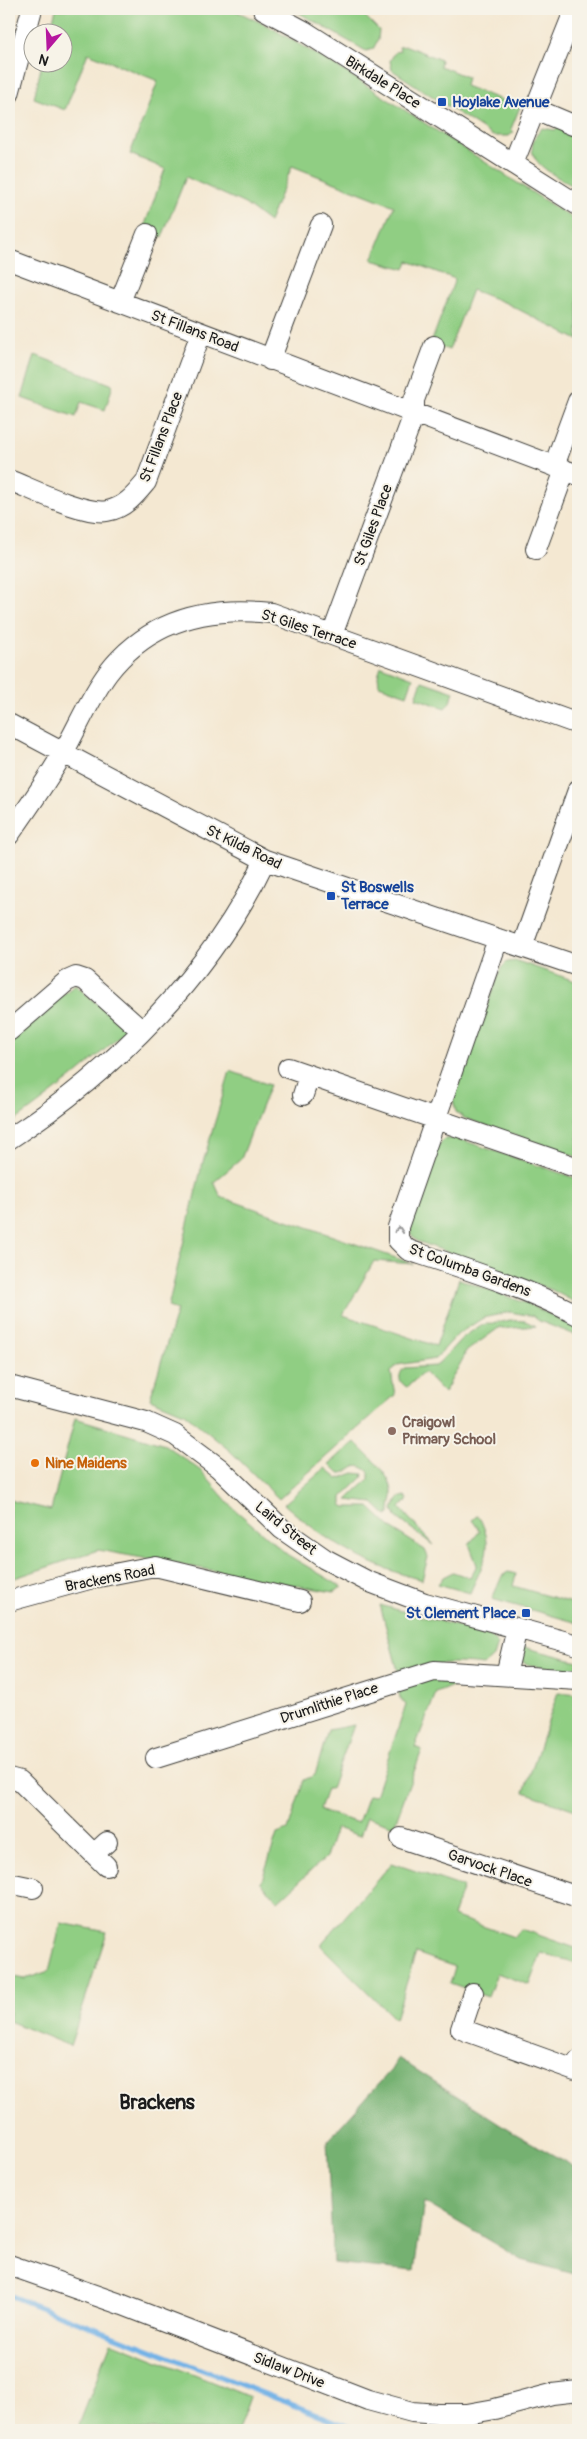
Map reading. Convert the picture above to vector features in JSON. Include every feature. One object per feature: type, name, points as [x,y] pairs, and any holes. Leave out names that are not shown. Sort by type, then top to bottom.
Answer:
[{"type":"street","points":[[9,94],[32,9]]},
{"type":"street","name":"Birkdale Place","points":[[263,9],[304,31],[578,205]]},
{"type":"street","points":[[513,164],[574,9]]},
{"type":"street","points":[[535,109],[573,125],[578,125]]},
{"type":"street","points":[[270,360],[321,225]]},
{"type":"street","points":[[120,302],[147,234]]},
{"type":"street","name":"St Fillans Road","points":[[9,260],[566,471]]},
{"type":"street","name":"St Fillans Place","points":[[9,480],[83,508],[107,511],[131,500],[146,482],[201,333]]},
{"type":"street","points":[[414,414],[414,400],[434,346]]},
{"type":"street","points":[[536,549],[566,471],[578,401]]},
{"type":"street","name":"St Giles Place","points":[[332,635],[414,414]]},
{"type":"street","name":"St Giles Terrace","points":[[9,835],[64,753],[108,674],[128,652],[153,634],[180,620],[210,612],[240,610],[271,613],[578,724]]},
{"type":"street","name":"St Kilda Road","points":[[9,724],[265,860],[578,966]]},
{"type":"street","points":[[522,947],[578,790]]},
{"type":"street","points":[[9,1139],[95,1077],[142,1031],[192,975],[214,946],[253,887],[265,860]]},
{"type":"street","name":"St Columba Gardens","points":[[498,939],[398,1227],[398,1240],[408,1250],[503,1282],[546,1299],[578,1315]]},
{"type":"street","points":[[9,1031],[67,981],[76,977],[85,980],[142,1031]]},
{"type":"street","points":[[288,1068],[578,1168]]},
{"type":"street","points":[[303,1095],[310,1076]]},
{"type":"street","name":"Laird Street","points":[[9,1386],[146,1422],[175,1434],[219,1468],[266,1516],[325,1559],[367,1581],[395,1593],[578,1645]]},
{"type":"street","name":"Brackens Road","points":[[9,1601],[93,1578],[155,1566],[300,1601]]},
{"type":"street","points":[[506,1675],[517,1628]]},
{"type":"street","name":"Drumlithie Place","points":[[156,1758],[434,1671],[578,1680]]},
{"type":"street","points":[[9,1778],[20,1781],[102,1854]]},
{"type":"street","name":"Garvock Place","points":[[402,1838],[578,1898]]},
{"type":"street","points":[[9,1883],[33,1888]]},
{"type":"street","points":[[473,1993],[461,2029],[575,2070],[578,2061]]},
{"type":"street","name":"Sidlaw Drive","points":[[9,2265],[123,2304],[368,2400],[412,2412],[467,2414],[495,2409],[552,2394],[578,2391]]},
{"type":"green space","points":[[56,9],[232,9],[270,27],[344,71],[578,222],[578,340],[506,303],[472,290],[449,350],[431,343],[455,279],[408,261],[405,269],[372,260],[394,206],[292,166],[269,222],[245,204],[186,177],[162,237],[143,230],[165,169],[130,154],[158,81],[88,53],[65,110],[34,98],[40,72],[72,72],[72,22],[53,22]]},
{"type":"green space","points":[[292,9],[347,9],[365,16],[379,30],[378,40],[373,49],[366,51]]},
{"type":"green space","points":[[407,46],[441,60],[440,66],[467,77],[465,86],[520,107],[511,129],[514,132],[509,136],[493,136],[392,70],[390,61],[395,52],[400,51],[399,47]]},
{"type":"green space","points":[[558,127],[578,132],[578,189],[549,172],[535,158],[532,149],[534,139],[542,128],[555,130]]},
{"type":"green space","points":[[35,355],[113,385],[105,410],[81,402],[76,417],[22,398]]},
{"type":"green space","points":[[381,666],[413,678],[407,695],[379,685],[378,675]]},
{"type":"green space","points":[[422,681],[454,692],[449,704],[445,708],[416,698]]},
{"type":"green space","points":[[517,961],[578,982],[578,1157],[464,1118],[456,1112],[453,1100],[501,968],[507,962]]},
{"type":"green space","points":[[75,985],[127,1029],[70,1079],[9,1125],[9,1037]]},
{"type":"green space","points":[[230,1071],[270,1085],[241,1159],[214,1182],[221,1197],[413,1264],[374,1261],[343,1315],[436,1346],[459,1279],[528,1304],[578,1328],[578,1336],[539,1321],[533,1316],[510,1312],[483,1318],[458,1334],[435,1359],[397,1365],[391,1372],[395,1395],[279,1499],[229,1450],[184,1413],[150,1399],[177,1310],[168,1307],[201,1169]]},
{"type":"green space","points":[[456,1138],[578,1179],[578,1304],[552,1290],[417,1241],[411,1234],[410,1224],[437,1146],[445,1139]]},
{"type":"green space","points":[[510,1320],[525,1321],[536,1326],[501,1329],[500,1327],[464,1353],[465,1355],[444,1393],[424,1372],[407,1387],[401,1381],[400,1376],[404,1368],[436,1366],[462,1338],[481,1325]]},
{"type":"green space","points":[[75,1418],[165,1445],[201,1471],[233,1508],[288,1555],[342,1587],[333,1592],[98,1550],[9,1580],[9,1500],[51,1510]]},
{"type":"green space","points":[[355,1442],[383,1471],[390,1484],[392,1497],[390,1514],[387,1516],[373,1503],[347,1500],[369,1479],[369,1472],[364,1468],[356,1467],[343,1473],[338,1473],[329,1464]]},
{"type":"green space","points":[[325,1468],[338,1479],[354,1473],[363,1474],[362,1478],[342,1497],[342,1505],[346,1507],[369,1507],[391,1528],[425,1550],[428,1557],[422,1580],[365,1560],[348,1551],[316,1530],[284,1504]]},
{"type":"green space","points":[[405,1496],[408,1500],[400,1508],[433,1545],[396,1517],[393,1509],[399,1498]]},
{"type":"green space","points":[[478,1515],[486,1536],[487,1545],[483,1563],[470,1593],[438,1584],[443,1577],[453,1572],[470,1578],[477,1565],[469,1544],[480,1531],[472,1520]]},
{"type":"green space","points":[[508,1572],[516,1574],[513,1586],[576,1604],[578,1597],[578,1623],[492,1599],[502,1576]]},
{"type":"green space","points":[[380,1605],[490,1635],[497,1644],[493,1657],[484,1665],[441,1664],[419,1666],[398,1671]]},
{"type":"green space","points":[[523,1647],[578,1661],[578,1672],[531,1665],[518,1660],[519,1649]]},
{"type":"green space","points":[[433,1678],[462,1682],[436,1693],[415,1747],[422,1750],[394,1826],[367,1817],[360,1836],[336,1828],[326,1857],[278,1901],[261,1883],[277,1834],[288,1830],[304,1780],[315,1775],[328,1730],[354,1725],[331,1789],[327,1789],[320,1810],[358,1823],[368,1795],[375,1796],[406,1705],[400,1698],[398,1688]]},
{"type":"green space","points":[[558,1692],[578,1694],[578,1811],[524,1792]]},
{"type":"green space","points":[[392,1863],[463,1887],[453,1916],[514,1937],[521,1929],[578,1949],[578,1963],[541,1953],[529,1985],[497,1973],[488,1997],[450,1984],[455,1967],[416,1953],[395,2019],[322,1947],[322,1943]]},
{"type":"green space","points":[[61,1923],[107,1932],[70,2046],[9,2021],[9,1976],[25,1979],[49,1971]]},
{"type":"green space","points":[[398,2058],[516,2134],[578,2169],[578,2275],[522,2260],[424,2202],[414,2271],[333,2263],[327,2141],[391,2070]]},
{"type":"green space","points":[[111,2342],[250,2397],[238,2430],[77,2430]]},
{"type":"waterway","points":[[9,2295],[358,2430]]},
{"type":"place","name":"Hoylake Avenue","points":[[442,102]]},
{"type":"place","name":"St Boswells Terrace","points":[[331,896]]},
{"type":"place","name":"Craigowl Primary School","points":[[392,1431]]},
{"type":"place","name":"Nine Maidens","points":[[35,1463]]},
{"type":"place","name":"St Clement Place","points":[[526,1613]]},
{"type":"district","name":"Brackens","points":[[157,2102]]}]
